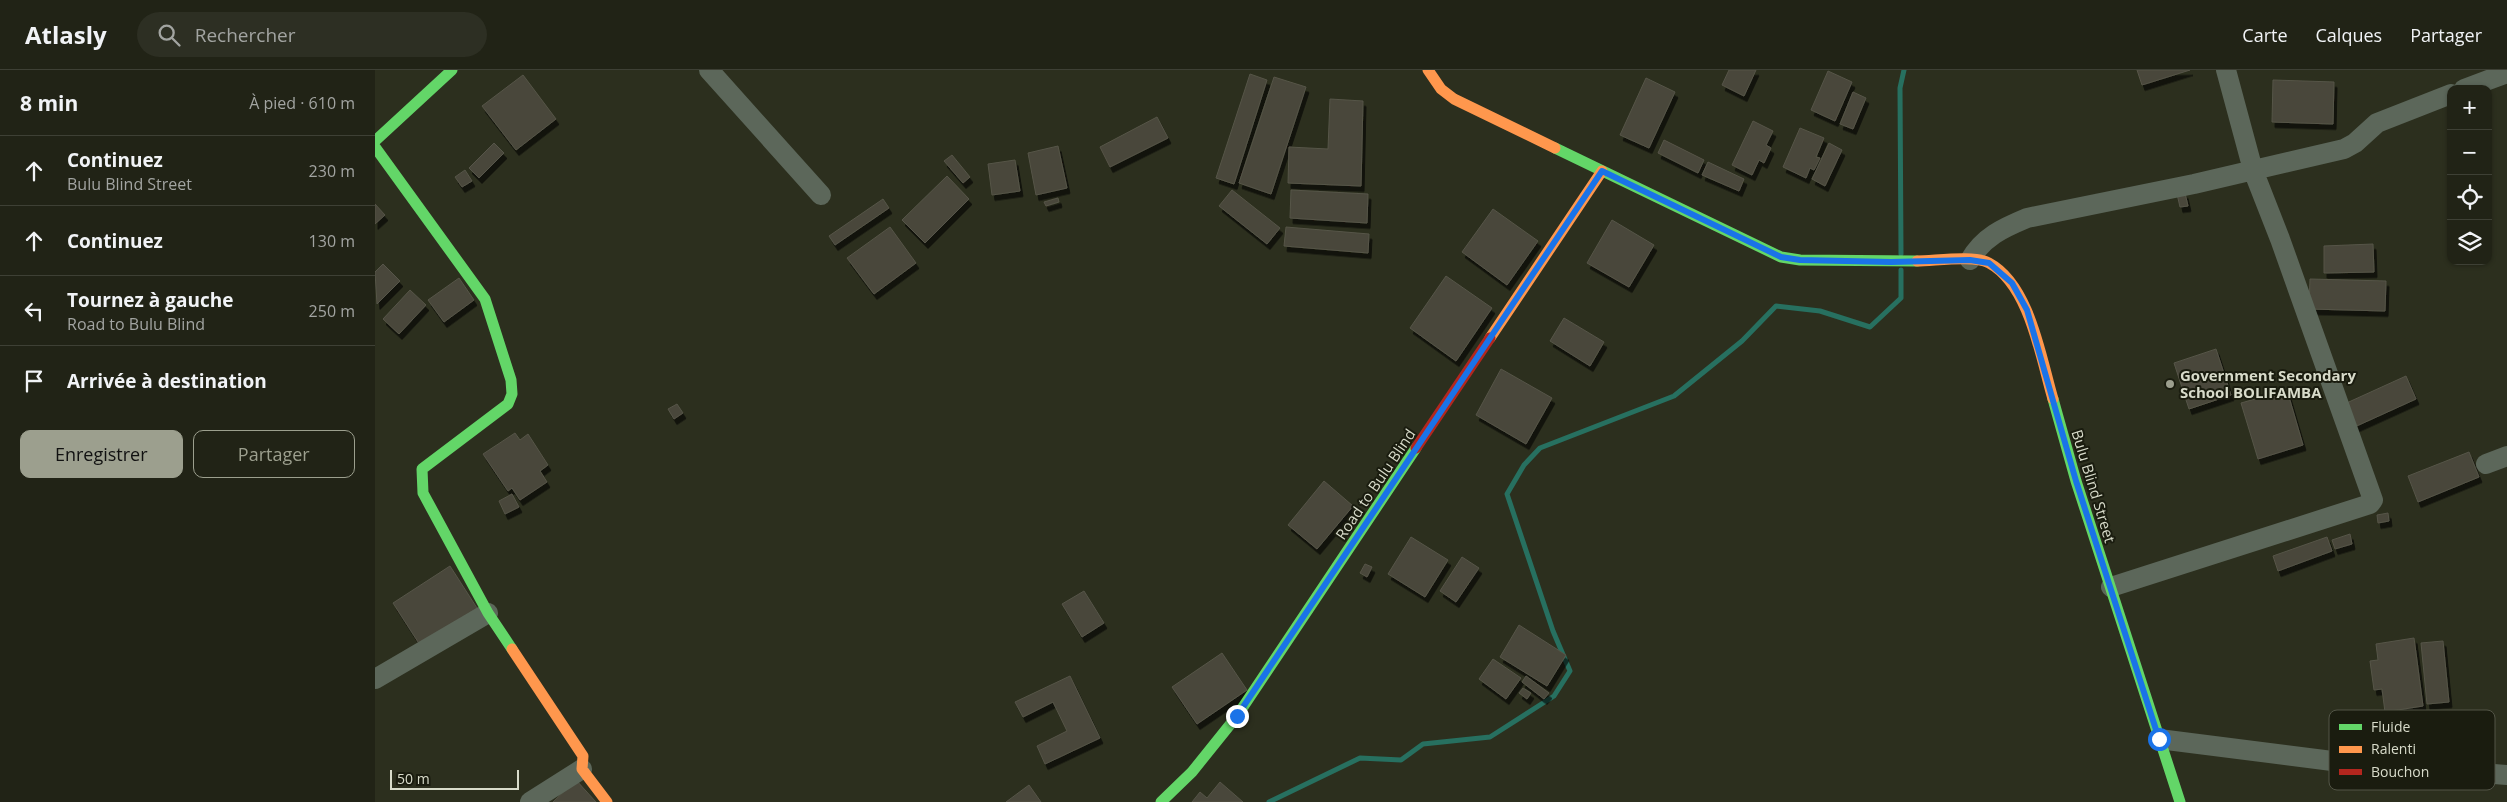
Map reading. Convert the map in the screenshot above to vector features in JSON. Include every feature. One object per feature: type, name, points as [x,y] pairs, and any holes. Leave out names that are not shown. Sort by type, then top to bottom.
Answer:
[{"type":"main road","points":[[375,141],[452,70]]},
{"type":"main road","name":"Bulu Blind Street","points":[[1428,70],[1441,89],[1454,99],[1549,143],[1602,171],[1781,257],[1800,260],[1891,262],[1970,260],[1989,263],[2012,283],[2027,310],[2076,481],[2180,802]]},
{"type":"main road","points":[[375,147],[485,299],[511,380],[512,394],[508,404],[422,469],[423,493],[488,613],[583,756],[582,769],[607,802]]},
{"type":"main road","name":"Road to Bulu Blind","points":[[1161,802],[1203,759],[1237,716],[1602,171]]},
{"type":"street","points":[[709,70],[821,195]]},
{"type":"street","points":[[2111,587],[2370,504],[2373,500],[2280,239],[2253,170],[2226,70]]},
{"type":"street","points":[[2475,85],[2507,73]]},
{"type":"street","points":[[1970,260],[1984,241],[2001,230],[2027,218],[2344,149],[2355,144],[2377,123],[2447,96]]},
{"type":"street","points":[[2485,464],[2507,456]]},
{"type":"street","points":[[375,679],[488,613]]},
{"type":"street","points":[[2159,739],[2329,761]]},
{"type":"street","points":[[530,802],[582,769]]},
{"type":"building","points":[[1729,70],[1756,70],[1744,96],[1722,85]]},
{"type":"building","points":[[2137,70],[2190,70],[2142,85]]},
{"type":"building","points":[[1828,71],[1852,82],[1835,121],[1811,110]]},
{"type":"building","points":[[1250,74],[1267,80],[1234,184],[1216,178]]},
{"type":"building","points":[[523,75],[556,119],[516,150],[482,106]]},
{"type":"building","points":[[1274,77],[1306,87],[1271,194],[1239,183]]},
{"type":"building","points":[[1646,78],[1675,92],[1649,148],[1620,135]]},
{"type":"building","points":[[2273,80],[2334,82],[2333,124],[2272,122]]},
{"type":"building","points":[[1853,92],[1866,98],[1853,129],[1840,124]]},
{"type":"building","points":[[1330,99],[1363,101],[1361,186],[1288,183],[1289,147],[1328,149]]},
{"type":"building","points":[[1157,117],[1168,138],[1110,167],[1100,147]]},
{"type":"building","points":[[1753,121],[1773,131],[1766,145],[1771,148],[1764,163],[1759,160],[1752,175],[1732,165]]},
{"type":"building","points":[[1800,128],[1824,138],[1816,157],[1820,158],[1814,170],[1810,168],[1806,178],[1783,167]]},
{"type":"building","points":[[1664,140],[1704,160],[1698,173],[1658,153]]},
{"type":"building","points":[[494,143],[504,153],[479,178],[469,168]]},
{"type":"building","points":[[1829,143],[1842,150],[1825,186],[1812,179]]},
{"type":"building","points":[[1058,146],[1067,188],[1036,195],[1028,153]]},
{"type":"building","points":[[952,155],[970,177],[963,183],[944,161]]},
{"type":"building","points":[[1015,160],[1020,191],[992,195],[988,164]]},
{"type":"building","points":[[1708,162],[1744,179],[1739,191],[1702,175]]},
{"type":"building","points":[[465,170],[472,181],[462,187],[455,177]]},
{"type":"building","points":[[947,176],[969,199],[925,243],[902,220]]},
{"type":"building","points":[[1232,190],[1280,228],[1267,244],[1219,206]]},
{"type":"building","points":[[1291,190],[1368,194],[1367,223],[1290,218]]},
{"type":"building","points":[[2185,193],[2188,206],[2180,207],[2177,194]]},
{"type":"building","points":[[1058,198],[1059,202],[1046,206],[1044,202]]},
{"type":"building","points":[[883,199],[889,208],[835,245],[829,236]]},
{"type":"building","points":[[375,204],[385,215],[375,224]]},
{"type":"building","points":[[1493,209],[1538,241],[1507,285],[1462,252]]},
{"type":"building","points":[[1612,220],[1654,245],[1629,287],[1587,263]]},
{"type":"building","points":[[890,227],[916,263],[874,294],[847,258]]},
{"type":"building","points":[[1286,227],[1369,234],[1368,253],[1284,246]]},
{"type":"building","points":[[2373,244],[2374,272],[2324,273],[2324,246]]},
{"type":"building","points":[[383,264],[400,281],[377,304],[375,272]]},
{"type":"building","points":[[1446,276],[1492,308],[1456,361],[1410,328]]},
{"type":"building","points":[[459,278],[474,300],[444,322],[428,300]]},
{"type":"building","points":[[2310,279],[2386,281],[2385,311],[2309,309]]},
{"type":"building","points":[[410,290],[426,305],[399,334],[383,319]]},
{"type":"building","points":[[1564,318],[1604,342],[1590,366],[1550,341]]},
{"type":"building","points":[[2216,349],[2231,395],[2189,409],[2174,363]]},
{"type":"building","points":[[1501,369],[1552,398],[1526,444],[1476,415]]},
{"type":"building","points":[[2406,376],[2416,399],[2350,429],[2340,406]]},
{"type":"building","points":[[2287,390],[2303,445],[2258,459],[2241,403]]},
{"type":"building","points":[[677,404],[683,413],[674,419],[668,409]]},
{"type":"building","points":[[515,433],[520,440],[528,434],[548,465],[540,471],[547,482],[520,500],[512,488],[508,491],[483,454]]},
{"type":"building","points":[[2469,452],[2479,477],[2418,502],[2408,476]]},
{"type":"building","points":[[1324,481],[1353,506],[1317,549],[1288,525]]},
{"type":"building","points":[[512,494],[519,507],[505,514],[499,501]]},
{"type":"building","points":[[2388,513],[2389,521],[2378,523],[2377,515]]},
{"type":"building","points":[[2350,534],[2352,544],[2335,549],[2332,540]]},
{"type":"building","points":[[1411,537],[1448,560],[1425,597],[1388,574]]},
{"type":"building","points":[[2327,537],[2332,551],[2278,571],[2273,556]]},
{"type":"building","points":[[1462,557],[1479,568],[1456,602],[1440,591]]},
{"type":"building","points":[[1365,564],[1372,567],[1367,577],[1360,573]]},
{"type":"building","points":[[450,566],[477,608],[420,645],[393,603]]},
{"type":"building","points":[[1084,591],[1104,623],[1082,637],[1062,604]]},
{"type":"building","points":[[1519,625],[1566,655],[1547,686],[1500,657]]},
{"type":"building","points":[[2414,638],[2423,706],[2385,710],[2382,689],[2374,690],[2370,661],[2378,660],[2376,644]]},
{"type":"building","points":[[2443,641],[2449,702],[2427,704],[2421,643]]},
{"type":"building","points":[[1222,653],[1247,690],[1197,724],[1172,687]]},
{"type":"building","points":[[1493,659],[1521,678],[1506,699],[1479,679]]},
{"type":"building","points":[[1070,676],[1100,738],[1045,764],[1037,746],[1067,731],[1053,702],[1023,717],[1015,702]]},
{"type":"building","points":[[1526,676],[1549,693],[1544,699],[1522,682]]},
{"type":"building","points":[[1523,688],[1531,693],[1527,699],[1519,693]]},
{"type":"building","points":[[576,780],[596,802],[553,802]]},
{"type":"building","points":[[1220,782],[1243,802],[1192,802],[1200,792],[1207,798]]},
{"type":"building","points":[[1029,785],[1041,802],[1006,802]]},
{"type":"waterway","points":[[1901,254],[1900,88],[1904,70]]},
{"type":"waterway","points":[[1269,802],[1360,758],[1401,760],[1423,744],[1490,737],[1554,696],[1570,671],[1553,631],[1507,494],[1524,465],[1540,448],[1674,396],[1742,341],[1776,306],[1820,311],[1870,327],[1901,298],[1901,270]]},
{"type":"traffic: fast","points":[[375,141],[452,70]]},
{"type":"traffic: fast","points":[[375,147],[485,299],[511,380],[512,394],[508,404],[422,469],[423,493],[488,613],[512,649]]},
{"type":"traffic: fast","points":[[1555,148],[1781,257],[1800,260],[1917,261]]},
{"type":"traffic: fast","points":[[2053,399],[2076,481],[2180,802]]},
{"type":"traffic: fast","points":[[1161,802],[1192,772],[1237,716],[1416,448]]},
{"type":"traffic: slow","points":[[1428,70],[1441,89],[1454,99],[1555,148]]},
{"type":"traffic: slow","points":[[1490,338],[1602,171]]},
{"type":"traffic: slow","points":[[1917,261],[1974,259],[1989,263],[2003,274],[2015,288],[2032,324],[2053,399]]},
{"type":"traffic: slow","points":[[512,649],[583,756],[582,769],[607,802]]},
{"type":"traffic: jam","points":[[1416,448],[1490,338]]},
{"type":"place","name":"Government Secondary School BOLIFAMBA","points":[[2170,384]]},
{"type":"route","points":[[1237,716],[1602,171],[1729,234],[1781,257],[1800,260],[1891,262],[1970,260],[1989,263],[2012,283],[2027,310],[2076,481],[2144,687],[2159,739]]}]
